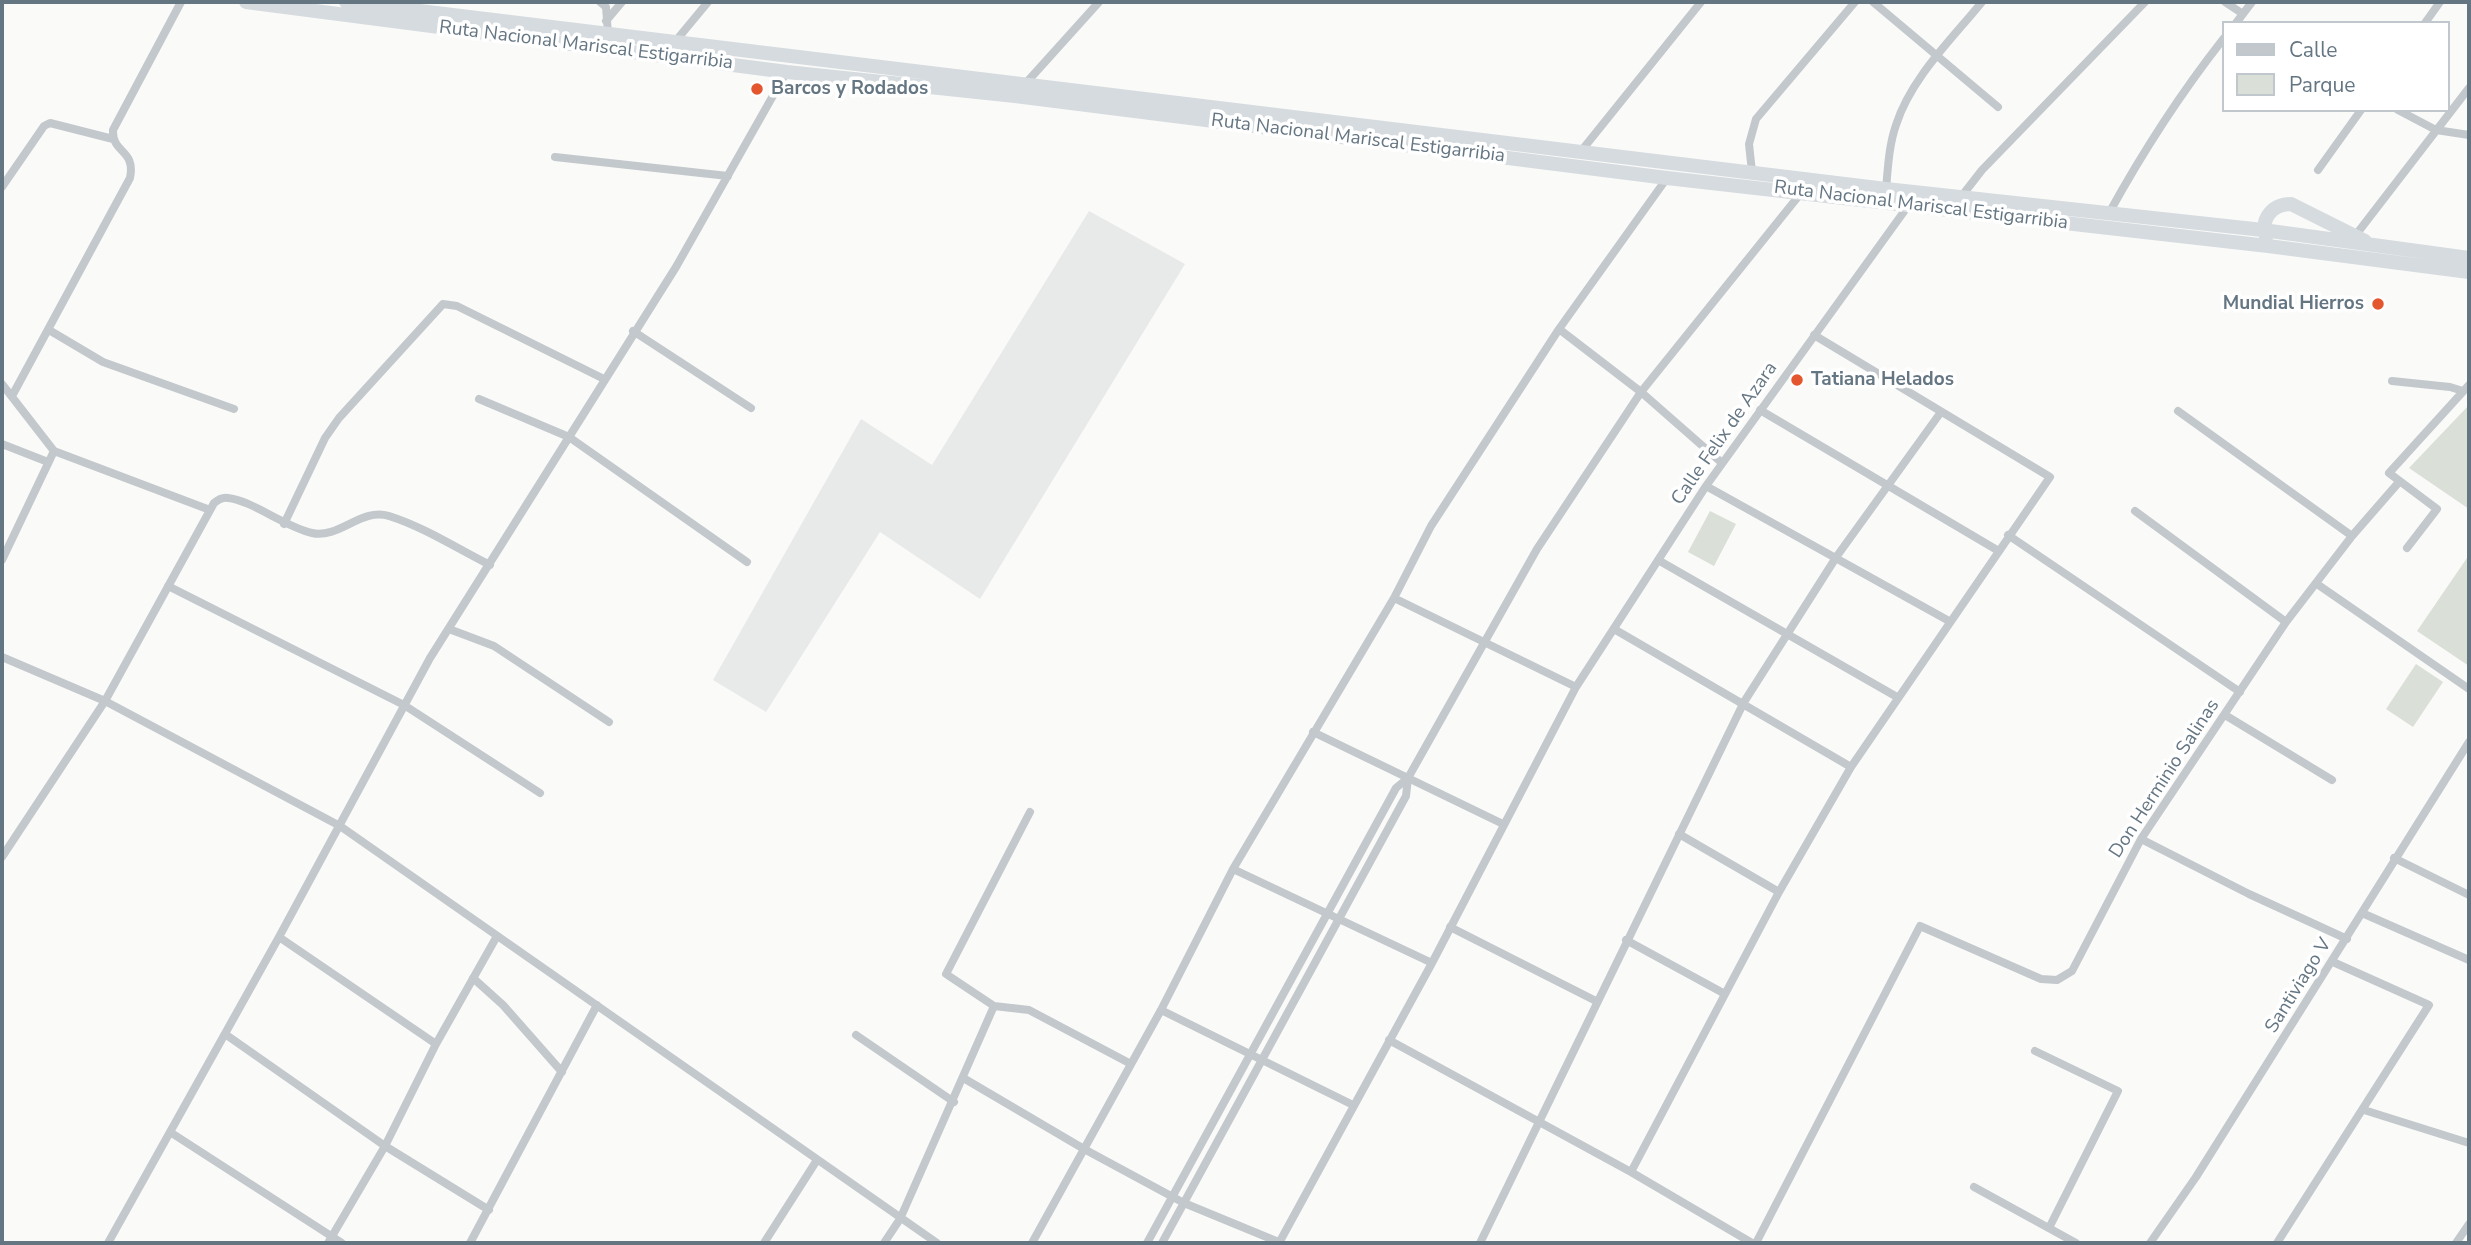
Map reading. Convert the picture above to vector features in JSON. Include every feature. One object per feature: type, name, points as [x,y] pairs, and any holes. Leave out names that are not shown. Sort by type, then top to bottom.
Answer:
[{"type":"highway","name":"Ruta Nacional Mariscal Estigarribia","points":[[247,2],[786,72],[1028,97],[1667,178],[2268,246],[2469,272]]},
{"type":"highway","name":"Ruta Nacional Mariscal Estigarribia","points":[[346,2],[607,29],[674,43],[793,58],[1026,83],[2108,215],[2263,230],[2469,258]]},
{"type":"highway","points":[[2268,246],[2263,230],[2271,209],[2279,204],[2291,204],[2375,247]]},
{"type":"street","points":[[113,139],[113,130],[181,2]]},
{"type":"street","points":[[600,2],[606,7],[607,29]]},
{"type":"street","points":[[607,29],[622,2]]},
{"type":"street","points":[[674,43],[708,2]]},
{"type":"street","points":[[1026,83],[1099,2]]},
{"type":"street","points":[[1582,150],[1701,2]]},
{"type":"street","points":[[1752,172],[1749,144],[1756,119],[1855,2]]},
{"type":"street","points":[[1873,2],[1998,107]]},
{"type":"street","points":[[1886,188],[1891,145],[1899,118],[1910,95],[1982,2]]},
{"type":"street","points":[[1961,197],[1982,170],[2145,2]]},
{"type":"street","points":[[2225,2],[2243,14]]},
{"type":"street","points":[[2238,21],[2252,2]]},
{"type":"street","points":[[2426,21],[2440,2]]},
{"type":"street","points":[[2108,215],[2135,165],[2183,92],[2222,41]]},
{"type":"street","points":[[108,1243],[279,937],[404,705],[633,331],[676,267],[793,58]]},
{"type":"street","points":[[2355,236],[2469,88]]},
{"type":"street","points":[[2318,170],[2360,112]]},
{"type":"street","points":[[2403,112],[2436,130],[2469,135]]},
{"type":"street","points":[[2,187],[44,126],[50,123],[113,139],[133,164],[130,178],[12,396]]},
{"type":"street","points":[[555,157],[728,176]]},
{"type":"street","points":[[1032,1243],[1131,1064],[1233,869],[1394,598],[1431,526],[1559,329],[1667,178]]},
{"type":"street","points":[[1147,1243],[1396,788],[1408,778],[1537,550],[1641,392],[1801,193]]},
{"type":"street","name":"Calle Felix de Azara","points":[[1279,1243],[1432,963],[1576,687],[1706,486],[1908,206]]},
{"type":"street","points":[[284,524],[325,438],[339,418],[443,304],[457,306],[604,379]]},
{"type":"street","points":[[1559,329],[1641,392],[1722,463]]},
{"type":"street","points":[[48,330],[103,362],[234,409]]},
{"type":"street","points":[[633,331],[751,408]]},
{"type":"street","points":[[1631,1172],[1779,892],[1851,767],[1997,550],[2050,477],[1814,335]]},
{"type":"street","points":[[2392,381],[2466,388]]},
{"type":"street","points":[[2,384],[19,411],[54,451],[210,510]]},
{"type":"street","points":[[2407,548],[2437,509],[2389,473],[2466,388]]},
{"type":"street","points":[[480,399],[569,437],[747,562]]},
{"type":"street","points":[[1760,410],[1997,550]]},
{"type":"street","points":[[2178,411],[2351,536]]},
{"type":"street","points":[[1480,1243],[1744,702],[1786,632],[1837,556],[1941,412]]},
{"type":"street","points":[[2,444],[48,462]]},
{"type":"street","points":[[2,560],[54,451]]},
{"type":"street","name":"Don Herminio Salinas","points":[[1754,1243],[1920,926],[2041,979],[2057,980],[2072,971],[2141,839],[2286,622],[2351,536],[2399,482]]},
{"type":"street","points":[[1706,486],[1837,556],[1949,621]]},
{"type":"street","points":[[2,857],[105,701],[210,510],[219,499],[231,498],[284,524],[314,534],[324,533],[378,513],[390,516],[491,565]]},
{"type":"street","points":[[2135,511],[2286,622]]},
{"type":"street","points":[[2008,535],[2241,692]]},
{"type":"street","points":[[1658,560],[1897,697]]},
{"type":"street","points":[[2316,584],[2469,689]]},
{"type":"street","points":[[168,586],[404,705],[540,793]]},
{"type":"street","points":[[1394,598],[1576,687]]},
{"type":"street","points":[[449,629],[494,646],[609,722]]},
{"type":"street","points":[[1614,629],[1744,702],[1851,767]]},
{"type":"street","points":[[2,657],[105,701],[340,826],[937,1243]]},
{"type":"street","points":[[2225,715],[2332,780]]},
{"type":"street","points":[[1313,732],[1503,824]]},
{"type":"street","name":"Santiviago V","points":[[2150,1243],[2196,1177],[2333,962],[2394,858],[2469,742]]},
{"type":"street","points":[[1162,1243],[1406,796],[1408,778]]},
{"type":"street","points":[[1030,812],[946,974],[994,1006],[1029,1010],[1131,1064]]},
{"type":"street","points":[[1679,834],[1779,892]]},
{"type":"street","points":[[2141,839],[2249,894],[2347,939]]},
{"type":"street","points":[[2394,858],[2469,895]]},
{"type":"street","points":[[1233,869],[1432,963]]},
{"type":"street","points":[[2362,913],[2469,960]]},
{"type":"street","points":[[1450,928],[1596,1001]]},
{"type":"street","points":[[330,1240],[385,1146],[436,1044],[497,936]]},
{"type":"street","points":[[279,937],[436,1044]]},
{"type":"street","points":[[1626,940],[1725,995]]},
{"type":"street","points":[[2277,1243],[2430,1005],[2333,962]]},
{"type":"street","points":[[473,978],[503,1005],[562,1072]]},
{"type":"street","points":[[470,1243],[597,1005]]},
{"type":"street","points":[[884,1243],[900,1219],[965,1079],[994,1006]]},
{"type":"street","points":[[1160,1010],[1353,1105]]},
{"type":"street","points":[[225,1034],[385,1146],[489,1210]]},
{"type":"street","points":[[856,1035],[954,1102]]},
{"type":"street","points":[[1389,1040],[1631,1172],[1754,1243]]},
{"type":"street","points":[[2035,1051],[2119,1091],[2049,1228]]},
{"type":"street","points":[[965,1079],[1084,1149],[1184,1203],[1279,1243]]},
{"type":"street","points":[[2364,1110],[2468,1139]]},
{"type":"street","points":[[170,1132],[330,1240],[342,1243]]},
{"type":"street","points":[[764,1243],[817,1160]]},
{"type":"street","points":[[1974,1187],[2076,1243]]},
{"type":"street","points":[[2456,1243],[2469,1224]]},
{"type":"shaded area","points":[[1089,211],[1185,264],[980,599],[880,532],[766,712],[713,680],[861,419],[932,465]]},
{"type":"green space","points":[[2469,405],[2469,509],[2409,468]]},
{"type":"green space","points":[[1710,511],[1736,524],[1714,566],[1688,552]]},
{"type":"green space","points":[[2469,555],[2469,666],[2417,631]]},
{"type":"green space","points":[[2416,664],[2443,682],[2413,727],[2386,709]]},
{"type":"place","name":"Barcos y Rodados","points":[[757,89]]},
{"type":"place","name":"Mundial Hierros","points":[[2378,304]]},
{"type":"place","name":"Tatiana Helados","points":[[1797,380]]}]
